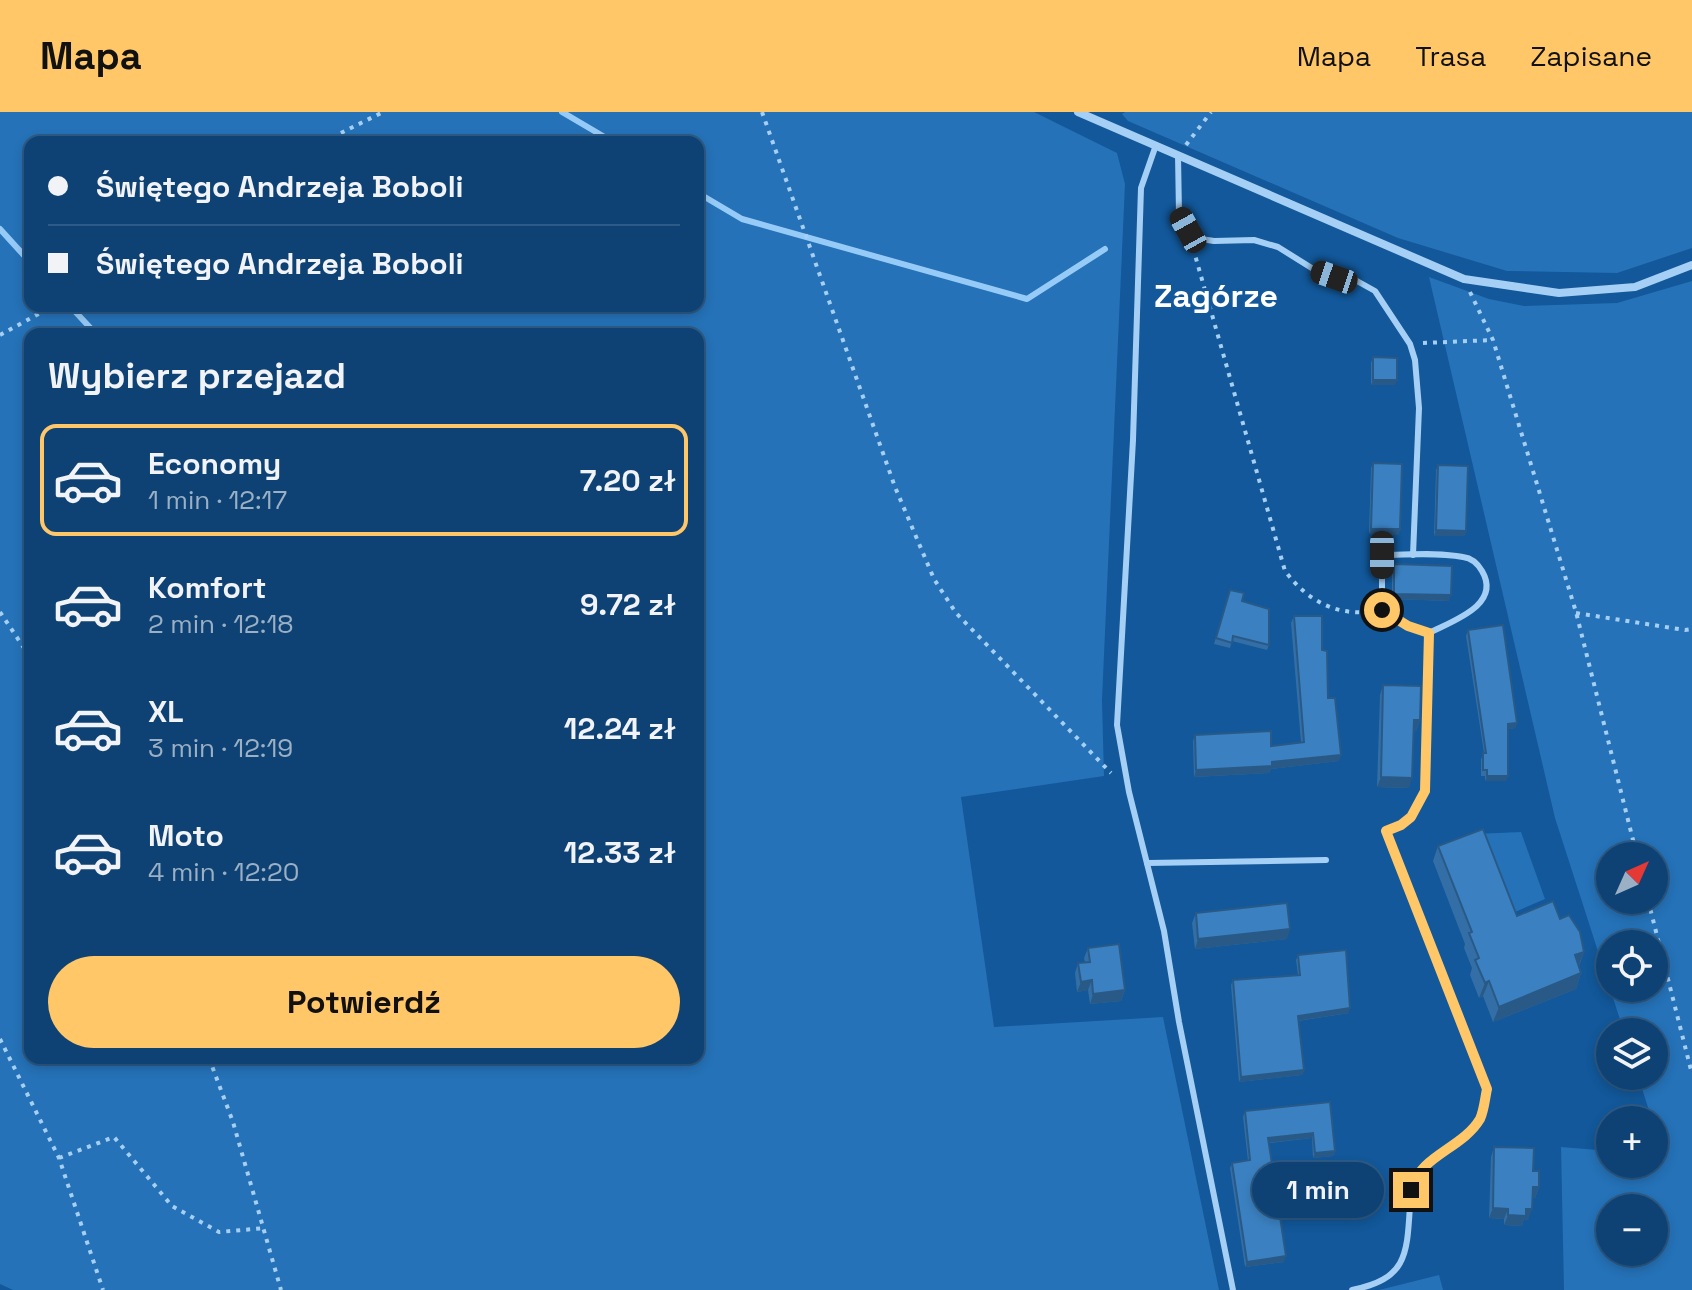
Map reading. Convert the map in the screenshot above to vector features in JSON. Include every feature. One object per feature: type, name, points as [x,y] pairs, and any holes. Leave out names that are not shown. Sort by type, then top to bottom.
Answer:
[{"type":"street","points":[[1078,112],[1464,279],[1559,293],[1635,287],[1692,265]]},
{"type":"lane","points":[[1156,145],[1141,188],[1133,440],[1117,725],[1129,792],[1164,931],[1179,1022],[1233,1290]]},
{"type":"lane","points":[[1178,155],[1179,214],[1188,230],[1201,239],[1254,240],[1278,247],[1318,272],[1357,281],[1375,291],[1410,344],[1415,360],[1419,408],[1413,555]]},
{"type":"lane","points":[[1382,555],[1413,555],[1465,557],[1480,567],[1486,584],[1483,599],[1472,611],[1429,633],[1408,626],[1382,610],[1382,555]]},
{"type":"lane","points":[[1352,1290],[1377,1284],[1390,1277],[1400,1264],[1407,1248],[1414,1178],[1421,1168],[1462,1139],[1480,1118],[1487,1089],[1386,831],[1411,817],[1425,791],[1429,633]]},
{"type":"lane","points":[[1147,863],[1326,860]]},
{"type":"path","points":[[335,136],[383,112]]},
{"type":"path","points":[[762,112],[895,487],[934,579],[956,613],[1129,792]]},
{"type":"path","points":[[1178,155],[1211,112]]},
{"type":"path","points":[[1188,230],[1285,571],[1297,587],[1325,607],[1364,613],[1382,610]]},
{"type":"path","points":[[1464,279],[1493,340],[1576,612],[1634,842]]},
{"type":"path","points":[[0,335],[42,312]]},
{"type":"path","points":[[1410,344],[1493,340]]},
{"type":"path","points":[[0,612],[24,648]]},
{"type":"path","points":[[1576,612],[1692,629]]},
{"type":"path","points":[[1652,914],[1692,1074]]},
{"type":"path","points":[[0,1039],[59,1158],[103,1290]]},
{"type":"path","points":[[211,1064],[233,1122],[281,1290]]},
{"type":"path","points":[[59,1158],[114,1137],[172,1206],[219,1232],[265,1228]]},
{"type":"shaded area","points":[[0,112],[1034,112],[1117,153],[1125,184],[1102,700],[1104,776],[961,797],[994,1027],[1163,1017],[1219,1290],[13,1290],[0,1284]]},
{"type":"shaded area","points":[[1692,112],[1692,248],[1617,273],[1507,271],[1398,238],[1128,121],[1122,114]]},
{"type":"shaded area","points":[[1429,277],[1489,299],[1524,306],[1617,303],[1692,281],[1692,1290],[1564,1290],[1561,1147],[1596,1150],[1596,1178],[1668,1178],[1668,1106],[1648,1106],[1642,1090],[1668,1090],[1668,1018],[1619,1018],[1614,1002],[1668,1002],[1668,930],[1596,930],[1596,945],[1555,818]]},
{"type":"shaded area","points":[[1521,832],[1545,899],[1515,912],[1475,834]]},
{"type":"shaded area","points":[[1439,1275],[1443,1290],[1379,1290]]},
{"type":"building","points":[[1373,357],[1397,358],[1397,380],[1373,380]]},
{"type":"building","points":[[1373,463],[1402,464],[1400,529],[1371,529]]},
{"type":"building","points":[[1438,465],[1468,466],[1466,531],[1436,530]]},
{"type":"building","points":[[1394,564],[1452,566],[1451,595],[1394,594]]},
{"type":"building","points":[[1230,590],[1244,593],[1242,601],[1269,609],[1269,645],[1233,636],[1232,643],[1216,638]]},
{"type":"building","points":[[1294,616],[1322,616],[1322,650],[1327,651],[1328,698],[1335,698],[1341,755],[1272,762],[1272,766],[1196,770],[1195,735],[1271,731],[1271,746],[1304,742]]},
{"type":"building","points":[[1503,625],[1517,723],[1508,724],[1508,776],[1487,776],[1487,770],[1483,770],[1483,753],[1486,753],[1468,630]]},
{"type":"building","points":[[1383,685],[1421,686],[1420,720],[1414,720],[1412,778],[1381,777]]},
{"type":"building","points":[[1483,829],[1517,916],[1553,901],[1560,919],[1569,915],[1580,932],[1584,952],[1575,955],[1581,973],[1499,1007],[1489,981],[1485,983],[1475,960],[1479,958],[1469,933],[1472,932],[1438,846]]},
{"type":"building","points":[[1287,903],[1290,929],[1198,939],[1196,913]]},
{"type":"building","points":[[1119,944],[1125,990],[1093,994],[1092,980],[1081,982],[1078,963],[1090,962],[1088,948]]},
{"type":"building","points":[[1346,950],[1350,1008],[1298,1016],[1304,1070],[1241,1077],[1233,980],[1300,975],[1298,955]]},
{"type":"building","points":[[1330,1102],[1335,1151],[1315,1153],[1313,1133],[1268,1138],[1286,1256],[1247,1262],[1232,1163],[1250,1160],[1245,1111]]},
{"type":"building","points":[[1494,1147],[1534,1148],[1533,1171],[1539,1171],[1539,1187],[1533,1187],[1532,1209],[1526,1209],[1526,1216],[1508,1215],[1508,1209],[1493,1208]]},
{"type":"waterway","points":[[562,112],[603,136]]},
{"type":"waterway","points":[[704,197],[742,219],[1027,299],[1105,249]]},
{"type":"waterway","points":[[0,229],[24,255]]},
{"type":"waterway","points":[[76,312],[90,328]]},
{"type":"district","name":"Zagórze","points":[[1216,296]]},
{"type":"route","points":[[1382,610],[1408,626],[1429,633],[1425,791],[1411,817],[1386,831],[1487,1089],[1480,1118],[1462,1139],[1421,1168],[1411,1190]]}]
